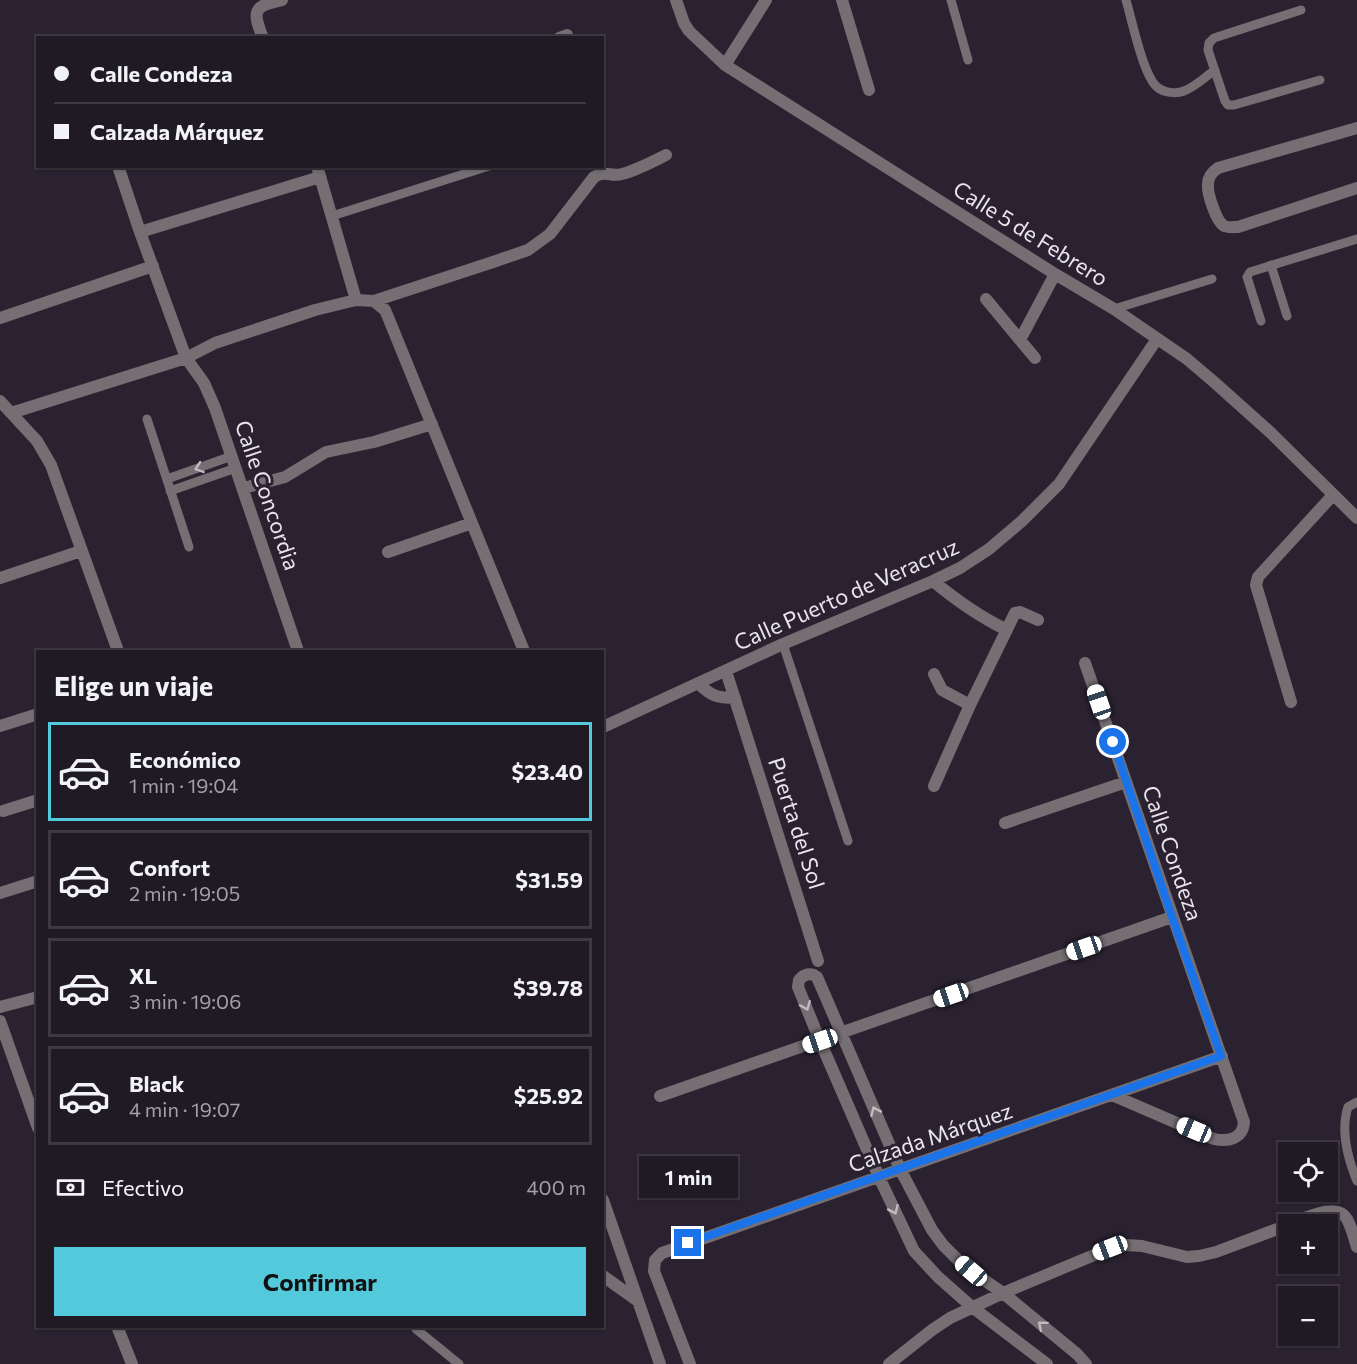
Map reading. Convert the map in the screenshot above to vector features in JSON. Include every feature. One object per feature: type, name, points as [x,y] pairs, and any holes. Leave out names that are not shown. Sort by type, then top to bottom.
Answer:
[{"type":"street","points":[[262,36],[255,16],[257,10],[268,3],[282,0]]},
{"type":"street","name":"Calle 5 de Febrero","points":[[676,0],[689,31],[726,65],[1114,309],[1187,359],[1271,433],[1357,518]]},
{"type":"street","points":[[726,65],[766,0]]},
{"type":"street","points":[[842,0],[870,90]]},
{"type":"street","points":[[1357,128],[1218,168],[1209,177],[1207,186],[1217,219],[1223,225],[1230,227],[1238,227],[1357,188]]},
{"type":"street","points":[[6,414],[186,358],[215,343],[251,330],[356,300],[374,301],[528,250],[550,234],[594,177],[602,173],[618,175],[666,155]]},
{"type":"street","name":"Calle Concordia","points":[[119,168],[186,358],[210,395],[244,488],[298,650]]},
{"type":"street","points":[[140,232],[318,172],[356,300]]},
{"type":"street","points":[[0,318],[153,266]]},
{"type":"street","points":[[1020,340],[1055,274]]},
{"type":"street","points":[[986,299],[1035,358]]},
{"type":"street","points":[[374,301],[385,310],[388,316],[524,650]]},
{"type":"street","name":"Calle Puerto de Veracruz","points":[[604,727],[783,644],[933,581],[960,568],[989,549],[1004,538],[1059,484],[1157,339]]},
{"type":"street","points":[[0,401],[6,414],[30,431],[51,465],[118,650]]},
{"type":"street","points":[[244,488],[285,477],[326,452],[374,442],[432,424]]},
{"type":"street","points":[[1291,702],[1256,585],[1258,577],[1333,495]]},
{"type":"street","points":[[388,552],[472,523]]},
{"type":"street","points":[[0,578],[81,551]]},
{"type":"street","points":[[933,581],[973,612],[1007,630]]},
{"type":"street","points":[[934,786],[1015,613],[1020,612],[1038,620]]},
{"type":"street","name":"Calle Condeza","points":[[1085,663],[1244,1122],[1243,1128],[1241,1134],[1236,1137],[1222,1140],[1214,1138],[1112,1095]]},
{"type":"street","name":"Puerta del Sol","points":[[726,671],[818,961]]},
{"type":"street","points":[[934,674],[942,690],[970,705]]},
{"type":"street","points":[[698,683],[714,696],[735,698]]},
{"type":"street","points":[[0,726],[36,715]]},
{"type":"street","points":[[1005,823],[1126,782]]},
{"type":"street","points":[[3,811],[36,801]]},
{"type":"street","points":[[0,893],[36,882]]},
{"type":"street","points":[[660,1096],[1172,917]]},
{"type":"street","points":[[1047,1364],[972,1307],[938,1277],[915,1251],[879,1177],[820,1041],[797,983],[800,978],[807,974],[817,977],[900,1169],[932,1230],[943,1245],[971,1271],[1003,1293],[1086,1364]]},
{"type":"street","points":[[0,1007],[36,998]]},
{"type":"street","points":[[0,1021],[36,1122]]},
{"type":"street","name":"Calzada Márquez","points":[[690,1364],[655,1277],[653,1265],[655,1260],[667,1250],[1221,1056]]},
{"type":"street","points":[[604,1203],[660,1364]]},
{"type":"street","points":[[1317,1214],[1326,1211],[1341,1213],[1347,1217],[1357,1247]]},
{"type":"street","points":[[889,1364],[951,1318],[1003,1293],[1110,1248],[1126,1245],[1142,1246],[1188,1257],[1199,1256],[1216,1252],[1278,1228]]},
{"type":"street","points":[[604,1277],[638,1301]]},
{"type":"street","points":[[118,1328],[132,1364]]},
{"type":"lane","points":[[951,0],[968,60]]},
{"type":"lane","points":[[1126,0],[1145,63],[1157,87],[1173,93],[1185,91],[1215,70]]},
{"type":"lane","points":[[1301,10],[1211,40],[1208,50],[1225,101],[1231,106],[1320,80]]},
{"type":"lane","points":[[332,216],[483,168]]},
{"type":"lane","points":[[1261,321],[1248,274],[1357,239]]},
{"type":"lane","points":[[1271,265],[1287,316]]},
{"type":"lane","points":[[1114,309],[1212,279]]},
{"type":"lane","points":[[147,419],[189,547]]},
{"type":"lane","points":[[166,479],[234,462]]},
{"type":"lane","points":[[171,490],[234,462]]},
{"type":"lane","points":[[783,644],[848,841]]},
{"type":"lane","points":[[1357,1102],[1348,1107],[1345,1124],[1347,1152],[1357,1181]]},
{"type":"lane","points":[[416,1329],[459,1364]]},
{"type":"route","points":[[688,1243],[1221,1056],[1113,742]]}]
